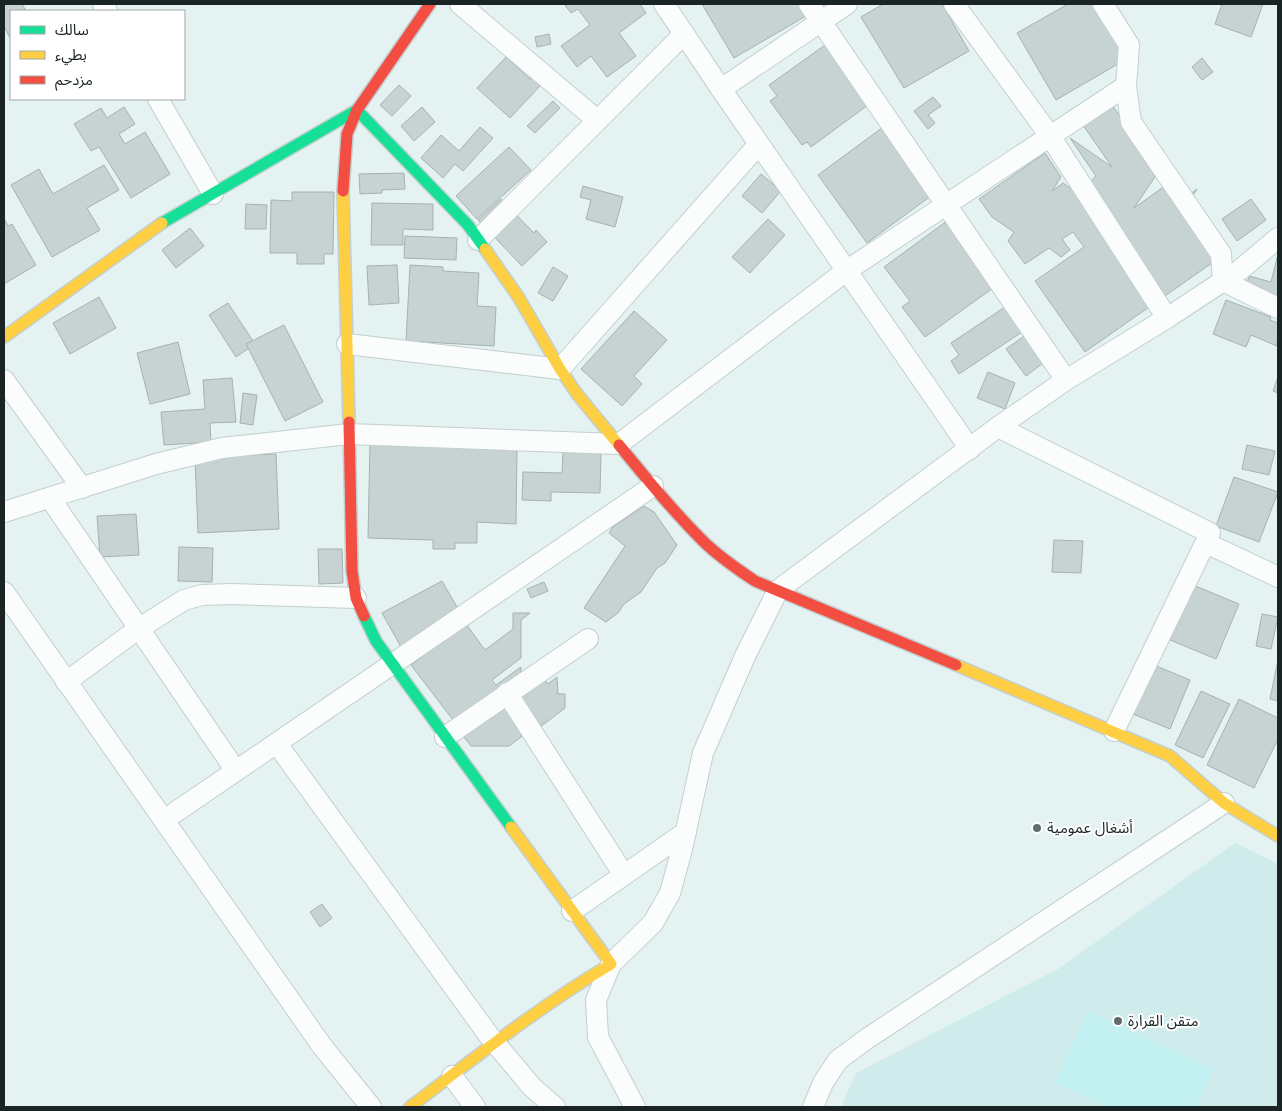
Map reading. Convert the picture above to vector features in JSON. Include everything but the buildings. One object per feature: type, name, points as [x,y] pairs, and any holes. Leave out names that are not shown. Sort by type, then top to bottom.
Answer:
[{"type":"street","points":[[430,4],[357,110],[347,134],[343,187],[352,571],[356,598],[376,641],[391,663],[611,964]]},
{"type":"street","points":[[460,4],[597,120]]},
{"type":"street","points":[[664,4],[758,144],[970,449]]},
{"type":"street","points":[[809,4],[1066,380]]},
{"type":"street","points":[[721,89],[847,4]]},
{"type":"street","points":[[954,4],[1050,136],[1168,318]]},
{"type":"street","points":[[1103,4],[1129,45],[1126,86],[1131,122],[1221,254],[1223,281]]},
{"type":"street","points":[[478,240],[684,34]]},
{"type":"street","points":[[4,512],[156,464],[222,448],[349,434],[619,444],[846,271],[1126,86]]},
{"type":"street","points":[[159,100],[213,194]]},
{"type":"street","points":[[4,336],[164,222],[357,110]]},
{"type":"street","points":[[357,110],[468,225],[519,298],[560,369],[577,394],[653,486],[704,542],[732,566],[755,581],[1170,756],[1224,804],[1278,836]]},
{"type":"street","points":[[560,369],[758,144]]},
{"type":"street","points":[[410,1107],[586,978],[611,964],[653,923],[670,894],[703,753],[746,654],[778,590],[998,427],[1066,380],[1168,318],[1240,270],[1278,238]]},
{"type":"street","points":[[1223,281],[1278,308]]},
{"type":"street","points":[[347,344],[560,369]]},
{"type":"street","points":[[4,380],[82,488]]},
{"type":"street","points":[[998,427],[1210,533],[1114,731]]},
{"type":"street","points":[[164,820],[277,744],[391,663],[653,486]]},
{"type":"street","points":[[50,498],[236,771]]},
{"type":"street","points":[[1206,544],[1278,577]]},
{"type":"street","points":[[4,592],[322,1046],[371,1107]]},
{"type":"street","points":[[66,682],[138,629],[184,600],[202,595],[231,594],[356,598]]},
{"type":"street","points":[[445,737],[588,639]]},
{"type":"street","points":[[507,693],[624,875]]},
{"type":"street","points":[[277,744],[495,1043],[532,1087],[555,1107]]},
{"type":"street","points":[[814,1107],[823,1083],[838,1060],[1224,804]]},
{"type":"street","points":[[572,911],[686,832]]},
{"type":"street","points":[[611,964],[596,1000],[598,1037],[635,1107]]},
{"type":"street","points":[[452,1076],[475,1107]]},
{"type":"shaded area","name":"متقن القرارة","points":[[1235,843],[1278,864],[1278,1107],[841,1107],[856,1073],[1058,969]]},
{"type":"shaded area","points":[[1088,1011],[1214,1069],[1197,1107],[1110,1107],[1055,1083]]},
{"type":"traffic: fast","points":[[162,223],[357,110],[468,225],[485,249]]},
{"type":"traffic: fast","points":[[364,616],[376,641],[511,827]]},
{"type":"traffic: slow","points":[[343,191],[349,422]]},
{"type":"traffic: slow","points":[[4,337],[162,223]]},
{"type":"traffic: slow","points":[[485,249],[519,298],[560,369],[577,394],[619,445]]},
{"type":"traffic: slow","points":[[956,665],[1170,756],[1224,803],[1278,836]]},
{"type":"traffic: slow","points":[[410,1107],[559,997],[611,964],[511,827]]},
{"type":"traffic: jam","points":[[343,191],[347,134],[357,110],[430,4]]},
{"type":"traffic: jam","points":[[349,422],[352,571],[356,598],[364,616]]},
{"type":"traffic: jam","points":[[619,445],[670,506],[703,541],[721,557],[755,581],[956,665]]},
{"type":"place","name":"أشغال عمومية","points":[[1037,828]]},
{"type":"place","name":"متقن القرارة","points":[[1118,1021]]}]
